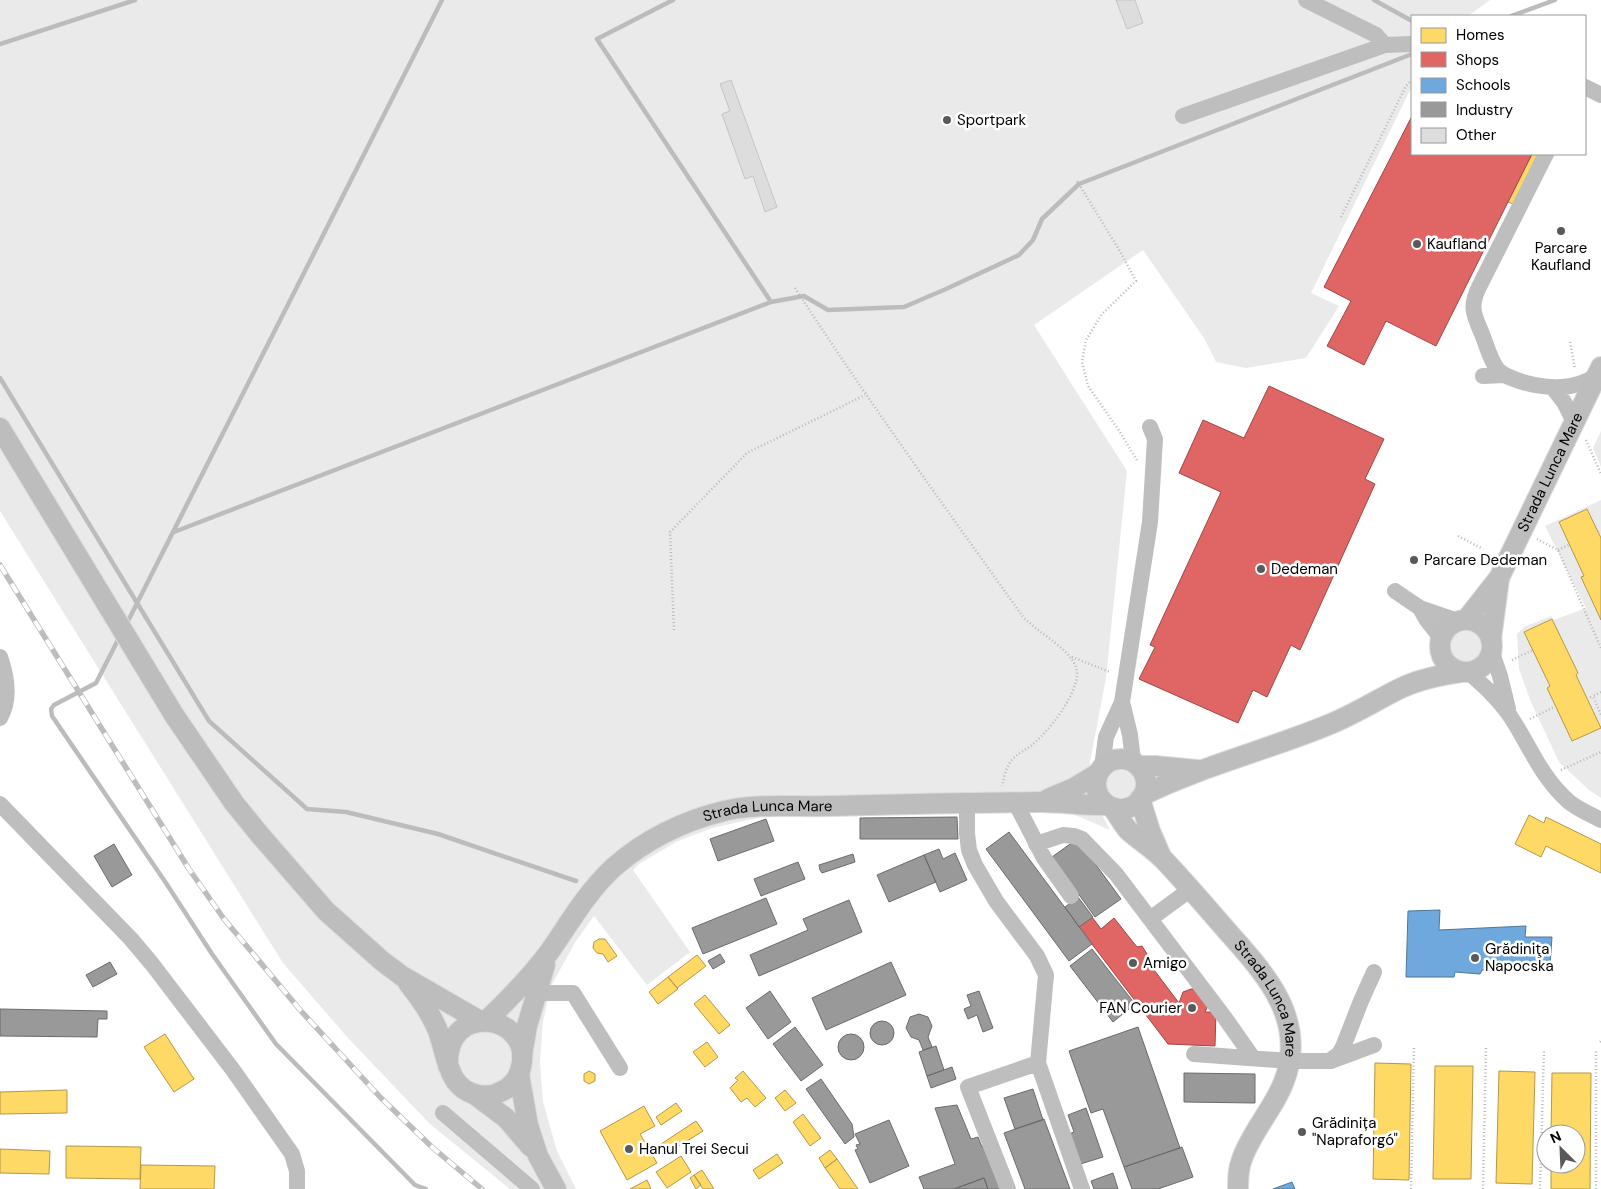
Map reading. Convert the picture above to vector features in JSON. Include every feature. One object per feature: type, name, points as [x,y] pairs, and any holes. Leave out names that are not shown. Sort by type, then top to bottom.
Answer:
[{"type":"main road","name":"Strada Lunca Mare","points":[[1462,621],[1499,578],[1599,372]]},
{"type":"main road","points":[[0,428],[174,715],[234,803],[260,835],[326,911],[382,961],[402,976],[483,1021],[497,1023],[507,1028],[517,1040],[528,1125],[538,1156],[556,1189]]},
{"type":"main road","name":"Strada Lunca Mare","points":[[1493,652],[1499,578]]},
{"type":"main road","points":[[1199,771],[1136,764],[1117,759],[1106,763],[1099,771],[1095,780],[1096,792],[1110,806],[1120,809],[1128,808],[1142,797],[1172,781],[1278,745],[1328,725],[1362,710],[1400,688],[1423,668],[1448,627],[1462,621],[1473,621],[1483,627],[1493,652],[1483,665],[1464,672],[1430,678],[1400,688]]},
{"type":"main road","points":[[1441,640],[1440,651],[1445,661],[1453,668],[1464,672]]},
{"type":"main road","points":[[1136,764],[1145,778],[1146,787],[1142,797]]},
{"type":"main road","name":"Strada Lunca Mare","points":[[1040,802],[1074,788],[1099,771]]},
{"type":"main road","name":"Strada Lunca Mare","points":[[1142,797],[1150,831],[1162,858]]},
{"type":"main road","name":"Strada Lunca Mare","points":[[483,1021],[518,989],[550,951],[593,888],[614,867],[637,849],[658,837],[702,817],[747,808],[1007,802],[1065,802],[1085,806],[1110,806],[1129,830],[1162,858],[1191,889],[1260,969],[1275,992],[1289,1030],[1291,1040],[1290,1060],[1281,1091],[1242,1160],[1239,1169],[1238,1189]]},
{"type":"main road","name":"Strada Lunca Mare","points":[[521,1065],[527,1026],[550,951]]},
{"type":"main road","points":[[402,976],[431,1016],[453,1078],[462,1088],[506,1118],[538,1156]]},
{"type":"main road","points":[[448,1066],[451,1042],[458,1032],[468,1025],[483,1021]]},
{"type":"main road","points":[[472,1094],[491,1096],[500,1093],[508,1088],[521,1065]]},
{"type":"street","points":[[1306,0],[1376,34],[1385,44]]},
{"type":"street","points":[[1183,116],[1385,44],[1411,44]]},
{"type":"street","points":[[1546,155],[1473,300],[1473,312],[1492,361],[1504,375],[1517,381],[1553,388],[1577,385],[1599,372]]},
{"type":"street","points":[[1483,376],[1504,375]]},
{"type":"street","points":[[1553,388],[1575,420]]},
{"type":"street","points":[[1099,771],[1106,737],[1122,702],[1150,522],[1155,440],[1150,427]]},
{"type":"street","points":[[1396,590],[1420,608],[1462,621]]},
{"type":"street","points":[[1420,608],[1441,640]]},
{"type":"street","name":"Strada Lunca Mare","points":[[1493,652],[1512,720]]},
{"type":"street","points":[[0,657],[8,689],[5,708],[0,718]]},
{"type":"street","name":"Strada Lunca Mare","points":[[1464,672],[1493,693],[1512,720],[1533,758],[1568,801],[1601,820]]},
{"type":"street","points":[[1122,702],[1136,764]]},
{"type":"street","points":[[1007,802],[1071,896]]},
{"type":"street","points":[[967,803],[968,841],[975,865],[996,901],[1037,956],[1046,975],[1038,1063],[1082,1189]]},
{"type":"street","points":[[0,804],[131,939],[152,964],[233,1070],[292,1154],[297,1171],[297,1189]]},
{"type":"street","points":[[1036,844],[1063,835],[1082,839],[1116,874],[1253,1058]]},
{"type":"street","points":[[1150,919],[1191,889]]},
{"type":"street","points":[[1331,1061],[1339,1054],[1343,1047],[1374,972]]},
{"type":"street","points":[[536,993],[573,994],[620,1068]]},
{"type":"street","points":[[1194,1054],[1331,1061],[1374,1045]]},
{"type":"street","points":[[1008,1189],[968,1087],[1038,1063]]},
{"type":"street","points":[[443,1113],[532,1189]]},
{"type":"path","points":[[1341,217],[1406,86],[1411,81]]},
{"type":"path","points":[[1077,182],[1136,281],[1102,314],[1086,340],[1082,362],[1088,386],[1120,432],[1138,464]]},
{"type":"path","points":[[795,288],[865,395],[1027,622],[1072,657],[1126,678]]},
{"type":"path","points":[[1570,342],[1577,385]]},
{"type":"path","points":[[674,630],[670,532],[747,453],[865,395]]},
{"type":"path","points":[[1575,420],[1601,474]]},
{"type":"path","points":[[1596,463],[1601,460]]},
{"type":"path","points":[[1522,531],[1558,550],[1601,648]]},
{"type":"path","points":[[1458,536],[1483,548]]},
{"type":"path","points":[[1558,550],[1569,545]]},
{"type":"path","points":[[1493,652],[1533,650]]},
{"type":"path","points":[[1007,802],[1004,776],[1009,764],[1021,751],[1032,745],[1049,729],[1068,701],[1077,678],[1077,668],[1072,657]]},
{"type":"path","points":[[1587,699],[1601,692]]},
{"type":"path","points":[[1593,696],[1601,715]]},
{"type":"path","points":[[1512,720],[1556,706]]},
{"type":"path","points":[[1547,777],[1601,752]]},
{"type":"path","points":[[1411,1189],[1414,1048]]},
{"type":"path","points":[[1483,1189],[1486,1048]]},
{"type":"path","points":[[1540,1189],[1544,1050]]},
{"type":"path","points":[[1596,1050],[1596,1189]]},
{"type":"shaded area","points":[[0,0],[1490,0],[1469,15],[1411,15],[1411,88],[1311,293],[1339,306],[1306,358],[1246,368],[1216,362],[1204,338],[1143,250],[1034,325],[1127,471],[1106,678],[1090,762],[1090,791],[1110,830],[1080,817],[1057,810],[762,817],[712,828],[676,842],[639,864],[633,870],[690,952],[647,985],[594,916],[576,941],[551,986],[543,1021],[540,1062],[543,1102],[557,1151],[576,1189],[510,1189],[430,1124],[348,1038],[283,963],[0,511]]},
{"type":"shaded area","points":[[1601,431],[1601,467],[1593,448]]},
{"type":"shaded area","points":[[1601,500],[1601,798],[1589,790],[1559,762],[1531,702],[1519,669],[1517,634],[1524,627],[1551,616],[1554,620],[1586,608],[1545,526]]},
{"type":"shaded area","points":[[1465,628],[1477,633],[1482,645],[1477,657],[1465,662],[1453,657],[1448,645],[1453,633]]},
{"type":"shaded area","points":[[1120,765],[1133,770],[1138,783],[1133,796],[1120,801],[1107,796],[1102,783],[1107,770]]},
{"type":"building: Homes","points":[[1532,155],[1544,155],[1518,206],[1508,202]]},
{"type":"building: Homes","points":[[1587,509],[1601,538],[1601,620],[1581,577],[1584,576],[1559,522]]},
{"type":"building: Homes","points":[[1552,619],[1578,673],[1576,675],[1601,728],[1572,741],[1547,688],[1550,686],[1524,632]]},
{"type":"building: Homes","points":[[1529,815],[1544,823],[1546,817],[1601,844],[1601,873],[1546,846],[1541,857],[1515,844]]},
{"type":"building: Homes","points":[[599,939],[605,939],[617,956],[608,962],[603,954],[597,953],[593,948],[594,942]]},
{"type":"building: Homes","points":[[697,955],[706,966],[677,988],[668,977]]},
{"type":"building: Homes","points":[[668,977],[678,989],[658,1004],[649,992]]},
{"type":"building: Homes","points":[[705,995],[730,1025],[719,1034],[694,1004]]},
{"type":"building: Homes","points":[[165,1034],[194,1079],[174,1092],[144,1047]]},
{"type":"building: Homes","points":[[707,1042],[718,1057],[705,1067],[693,1052]]},
{"type":"building: Homes","points":[[1375,1063],[1411,1064],[1409,1180],[1373,1179]]},
{"type":"building: Homes","points":[[1435,1066],[1473,1066],[1471,1179],[1433,1179]]},
{"type":"building: Homes","points":[[589,1071],[595,1074],[595,1081],[589,1084],[584,1081],[584,1074]]},
{"type":"building: Homes","points":[[743,1071],[766,1098],[755,1107],[747,1098],[741,1102],[730,1088],[738,1080],[735,1078]]},
{"type":"building: Homes","points":[[1499,1071],[1535,1072],[1532,1184],[1496,1183]]},
{"type":"building: Homes","points":[[1552,1073],[1591,1073],[1590,1189],[1551,1189],[1551,1174],[1586,1174],[1586,1124],[1551,1124]]},
{"type":"building: Homes","points":[[67,1090],[67,1113],[0,1114],[0,1092]]},
{"type":"building: Homes","points":[[785,1090],[796,1103],[785,1111],[775,1098]]},
{"type":"building: Homes","points":[[676,1103],[682,1111],[661,1125],[656,1117]]},
{"type":"building: Homes","name":"Hanul Trei Secui","points":[[644,1106],[655,1126],[640,1134],[657,1163],[627,1180],[600,1131]]},
{"type":"building: Homes","points":[[803,1114],[821,1138],[810,1146],[793,1122]]},
{"type":"building: Homes","points":[[696,1121],[703,1131],[668,1153],[661,1144]]},
{"type":"building: Homes","points":[[66,1146],[141,1147],[140,1179],[66,1178]]},
{"type":"building: Homes","points":[[0,1149],[50,1151],[49,1174],[0,1173]]},
{"type":"building: Homes","points":[[830,1150],[837,1159],[825,1168],[819,1158]]},
{"type":"building: Homes","points":[[777,1154],[783,1163],[759,1179],[753,1170]]},
{"type":"building: Homes","points":[[681,1156],[691,1172],[667,1188],[656,1172]]},
{"type":"building: Homes","points":[[837,1159],[858,1189],[840,1189],[825,1168]]},
{"type":"building: Homes","points":[[141,1165],[215,1166],[214,1189],[140,1189]]},
{"type":"building: Homes","points":[[702,1170],[714,1189],[703,1189],[694,1175]]},
{"type":"building: Homes","points":[[694,1175],[701,1185],[696,1189],[690,1178]]},
{"type":"building: Homes","points":[[647,1180],[651,1189],[630,1189]]},
{"type":"building: Shops","name":"Kaufland","points":[[1411,118],[1411,155],[1532,155],[1436,346],[1386,321],[1364,365],[1327,346],[1351,301],[1324,287]]},
{"type":"building: Shops","name":"Dedeman","points":[[1269,386],[1384,439],[1365,479],[1375,484],[1300,650],[1291,645],[1267,697],[1253,690],[1238,723],[1139,679],[1155,647],[1150,645],[1221,492],[1179,473],[1203,420],[1244,438]]},
{"type":"building: Shops","points":[[1092,917],[1101,929],[1114,918],[1137,947],[1142,946],[1147,954],[1145,958],[1179,1003],[1183,992],[1195,989],[1208,1006],[1205,1012],[1216,1012],[1215,1046],[1168,1044],[1079,927]]},
{"type":"building: Schools","points":[[1440,910],[1439,930],[1526,926],[1525,937],[1552,937],[1550,965],[1508,967],[1507,971],[1482,970],[1480,974],[1455,972],[1454,977],[1406,977],[1408,911]]},
{"type":"building: Schools","points":[[1292,1182],[1295,1189],[1273,1189]]},
{"type":"building: Industry","points":[[957,817],[958,839],[860,839],[860,818]]},
{"type":"building: Industry","points":[[766,819],[774,841],[718,861],[710,839]]},
{"type":"building: Industry","points":[[1009,832],[1092,944],[1069,961],[986,849]]},
{"type":"building: Industry","points":[[1077,839],[1121,899],[1095,917],[1052,857]]},
{"type":"building: Industry","points":[[114,844],[132,875],[112,887],[94,856]]},
{"type":"building: Industry","points":[[939,849],[943,859],[955,853],[967,880],[940,892],[924,855]]},
{"type":"building: Industry","points":[[853,854],[855,862],[822,873],[820,870],[819,865]]},
{"type":"building: Industry","points":[[924,855],[936,882],[889,902],[877,875]]},
{"type":"building: Industry","points":[[798,862],[805,879],[761,896],[754,879]]},
{"type":"building: Industry","points":[[1078,897],[1093,917],[1079,927],[1065,907]]},
{"type":"building: Industry","points":[[766,898],[777,924],[703,954],[692,928]]},
{"type":"building: Industry","points":[[849,900],[862,932],[759,976],[750,955],[808,930],[803,919]]},
{"type":"building: Industry","points":[[1092,949],[1135,1004],[1113,1022],[1070,966]]},
{"type":"building: Industry","points":[[720,954],[725,962],[713,969],[708,961]]},
{"type":"building: Industry","points":[[110,962],[117,974],[93,987],[86,975]]},
{"type":"building: Industry","points":[[891,962],[906,995],[826,1030],[812,998]]},
{"type":"building: Industry","points":[[770,991],[791,1022],[768,1039],[746,1008]]},
{"type":"building: Industry","points":[[979,991],[993,1028],[983,1032],[977,1015],[968,1019],[964,1009],[971,1006],[967,995]]},
{"type":"building: Industry","points":[[0,1009],[107,1011],[107,1019],[98,1019],[97,1037],[0,1036]]},
{"type":"building: Industry","points":[[919,1014],[928,1017],[932,1026],[928,1037],[932,1047],[923,1050],[919,1040],[911,1037],[906,1028],[910,1017]]},
{"type":"building: Industry","points":[[877,1021],[887,1021],[894,1028],[894,1038],[887,1045],[877,1045],[870,1038],[870,1028]]},
{"type":"building: Industry","points":[[795,1027],[823,1065],[801,1081],[773,1044]]},
{"type":"building: Industry","points":[[1138,1027],[1180,1148],[1124,1167],[1103,1109],[1091,1113],[1069,1051]]},
{"type":"building: Industry","points":[[851,1034],[860,1038],[864,1047],[860,1056],[851,1060],[842,1056],[838,1047],[842,1038]]},
{"type":"building: Industry","points":[[936,1046],[944,1070],[927,1076],[919,1052]]},
{"type":"building: Industry","points":[[952,1067],[956,1079],[931,1088],[927,1076]]},
{"type":"building: Industry","points":[[1184,1073],[1255,1074],[1255,1103],[1184,1102]]},
{"type":"building: Industry","points":[[821,1079],[852,1124],[854,1137],[845,1144],[806,1089]]},
{"type":"building: Industry","points":[[1033,1089],[1043,1120],[1015,1129],[1004,1098]]},
{"type":"building: Industry","points":[[957,1105],[971,1139],[978,1137],[982,1147],[987,1146],[1003,1189],[988,1189],[984,1178],[954,1189],[924,1189],[919,1177],[955,1164],[935,1108]]},
{"type":"building: Industry","points":[[1086,1108],[1103,1157],[1074,1166],[1064,1136],[1074,1132],[1068,1115]]},
{"type":"building: Industry","points":[[1044,1119],[1070,1189],[1025,1189],[1004,1133]]},
{"type":"building: Industry","points":[[889,1120],[909,1166],[870,1183],[855,1150],[858,1149],[856,1145],[860,1144],[855,1134]]},
{"type":"building: Industry","points":[[1182,1147],[1193,1177],[1158,1189],[1132,1189],[1124,1167]]},
{"type":"building: Industry","points":[[1113,1173],[1118,1189],[1094,1189],[1091,1181]]},
{"type":"building: Industry","points":[[984,1178],[988,1189],[954,1189]]},
{"type":"building: Other","points":[[1116,0],[1135,0],[1143,23],[1127,29]]},
{"type":"building: Other","points":[[731,80],[777,207],[765,212],[753,176],[745,179],[722,114],[730,111],[720,84]]},
{"type":"waterway","points":[[0,44],[135,0]]},
{"type":"waterway","points":[[126,625],[442,0]]},
{"type":"waterway","points":[[673,0],[597,39],[771,302]]},
{"type":"waterway","points":[[1374,0],[1411,20]]},
{"type":"waterway","points":[[1514,15],[1555,0]]},
{"type":"waterway","points":[[174,532],[771,302],[804,296],[828,310],[904,307],[1019,255],[1033,240],[1042,219],[1079,184],[1411,54]]},
{"type":"waterway","points":[[0,378],[209,721],[307,809],[346,812],[438,834],[576,881]]},
{"type":"waterway","points":[[120,636],[96,683],[54,705],[51,709],[52,716],[212,954],[276,1044],[415,1185],[426,1189]]},
{"type":"railway","points":[[0,565],[189,869],[224,919],[301,1011],[381,1098],[433,1148],[482,1189]]},
{"type":"place","name":"Sportpark","points":[[947,120]]},
{"type":"place","name":"Parcare Kaufland","points":[[1561,231]]},
{"type":"place","name":"Kaufland","points":[[1417,244]]},
{"type":"place","name":"Parcare Dedeman","points":[[1414,560]]},
{"type":"place","name":"Dedeman","points":[[1261,569]]},
{"type":"place","name":"Grădiniţa Napocska","points":[[1475,958]]},
{"type":"place","name":"Amigo","points":[[1133,963]]},
{"type":"place","name":"FAN Courier","points":[[1192,1008]]},
{"type":"place","name":"Grădinița \"Napraforgó\"","points":[[1302,1132]]},
{"type":"place","name":"Hanul Trei Secui","points":[[629,1149]]}]
